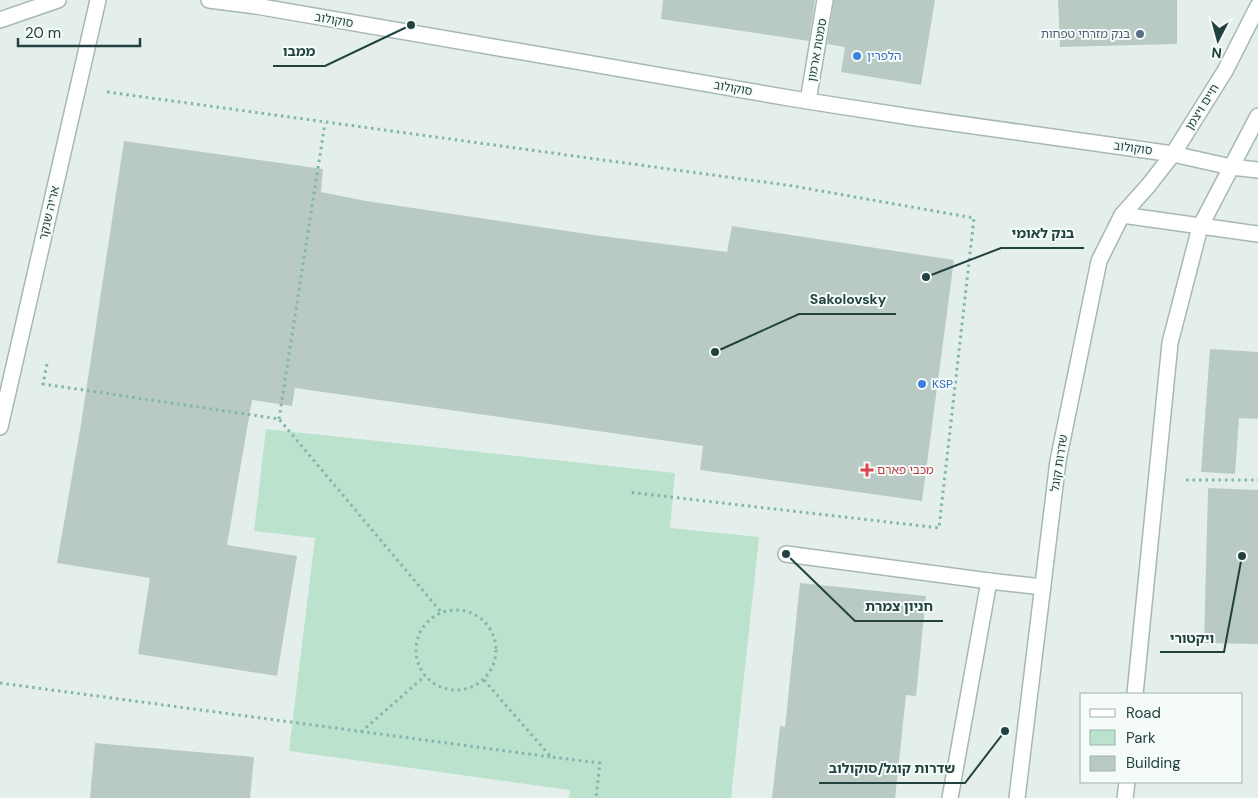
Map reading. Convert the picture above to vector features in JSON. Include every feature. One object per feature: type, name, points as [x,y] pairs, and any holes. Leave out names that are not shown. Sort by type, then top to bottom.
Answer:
[{"type":"street","points":[[0,20],[58,0]]},
{"type":"street","name":"אריה שנקר","points":[[0,426],[98,0]]},
{"type":"street","name":"סוקולוב","points":[[209,0],[808,101],[1173,154],[1231,167],[1258,170]]},
{"type":"street","name":"סמטת ארמון","points":[[808,101],[825,0]]},
{"type":"street","name":"חיים ויצמן","points":[[1173,154],[1225,72],[1258,6]]},
{"type":"street","points":[[1135,693],[1170,343],[1200,227],[1258,116]]},
{"type":"street","name":"שדרות קוגל","points":[[1017,798],[1058,461],[1099,261],[1122,215],[1173,154]]},
{"type":"street","points":[[1122,215],[1258,234]]},
{"type":"street","points":[[786,554],[990,582],[1043,587]]},
{"type":"street","points":[[950,798],[990,582]]},
{"type":"street","points":[[1125,798],[1127,783]]},
{"type":"path","points":[[99,91],[793,186],[974,218],[939,528],[628,492]]},
{"type":"path","points":[[279,420],[325,123]]},
{"type":"path","points":[[49,354],[43,384],[279,420],[441,612]]},
{"type":"path","points":[[1155,480],[1258,480]]},
{"type":"path","points":[[463,610],[474,613],[492,631],[496,643],[496,656],[492,669],[484,680],[472,687],[460,690],[446,689],[435,685],[425,676],[418,665],[415,653],[416,640],[421,628],[430,618],[441,612],[463,610]]},
{"type":"path","points":[[361,732],[425,676]]},
{"type":"path","points":[[484,680],[551,757]]},
{"type":"path","points":[[0,683],[600,763],[596,798]]},
{"type":"green space","points":[[266,429],[675,473],[670,528],[759,537],[731,798],[569,798],[570,790],[289,751],[315,538],[254,531]]},
{"type":"building","points":[[663,0],[815,0],[809,41],[661,19]]},
{"type":"building","points":[[834,0],[935,0],[921,85],[841,72],[845,47],[827,44]]},
{"type":"building","points":[[1058,0],[1177,0],[1177,44],[1060,47]]},
{"type":"building","points":[[124,141],[323,169],[321,192],[366,201],[594,235],[727,252],[732,226],[954,260],[922,501],[700,470],[703,446],[295,388],[292,406],[252,400],[227,545],[297,556],[277,676],[138,654],[150,578],[57,563],[81,424]]},
{"type":"building","points":[[1210,349],[1258,352],[1258,419],[1239,418],[1235,474],[1201,472]]},
{"type":"building","points":[[1208,488],[1258,490],[1258,644],[1204,643]]},
{"type":"building","points":[[800,583],[926,596],[916,696],[906,695],[895,798],[772,798],[780,726],[785,727]]},
{"type":"building","points":[[95,743],[254,757],[250,798],[90,798]]},
{"type":"place","name":"ממבו","points":[[411,25]]},
{"type":"place","name":"בנק מזרחי טפחות","points":[[1140,34]]},
{"type":"place","name":"הלפרין","points":[[857,56]]},
{"type":"place","name":"בנק לאומי","points":[[926,277]]},
{"type":"place","name":"Sakolovsky","points":[[715,352]]},
{"type":"place","name":"KSP","points":[[922,384]]},
{"type":"place","name":"מכבי פארם","points":[[867,470]]},
{"type":"place","name":"חניון צמרת","points":[[786,554]]},
{"type":"place","name":"ויקטורי","points":[[1242,556]]},
{"type":"place","name":"שדרות קוגל/סוקולוב","points":[[1005,731]]}]
